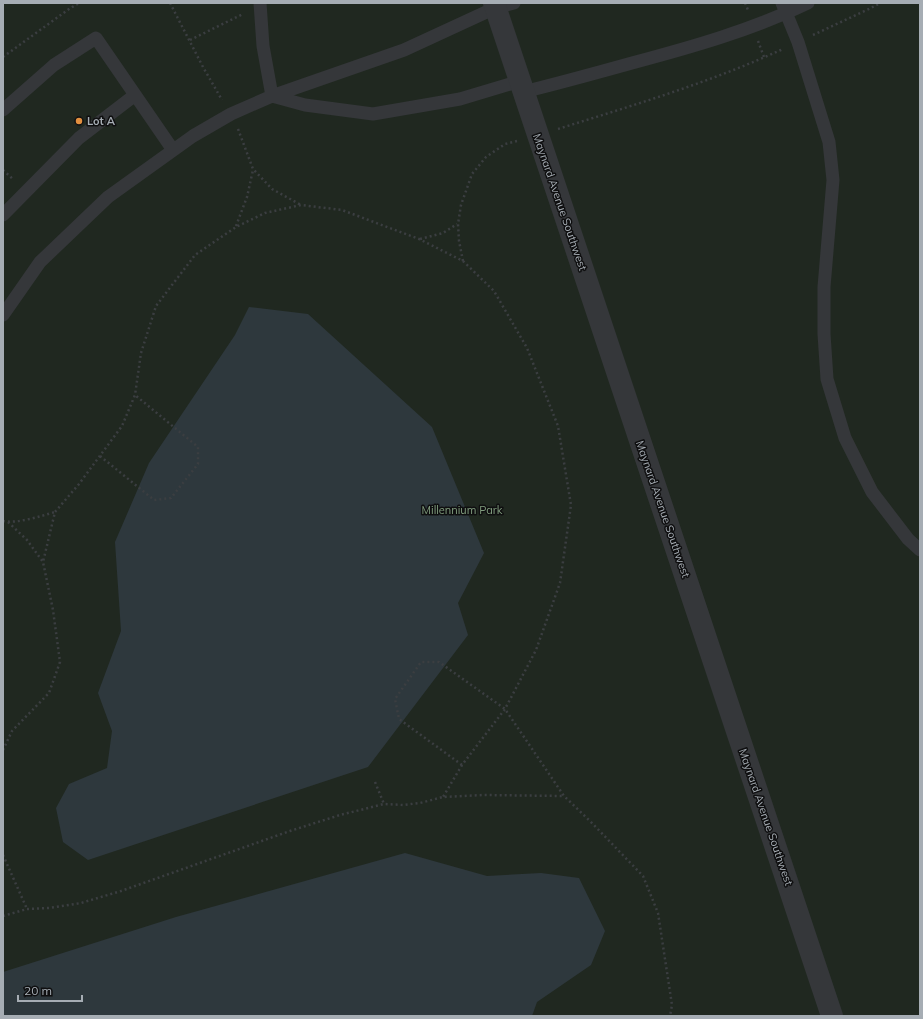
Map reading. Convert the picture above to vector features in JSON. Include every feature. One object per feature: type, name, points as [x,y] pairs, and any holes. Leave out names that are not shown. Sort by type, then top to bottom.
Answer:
[{"type":"street","name":"Maynard Avenue Southwest","points":[[501,5],[522,87],[832,1016]]},
{"type":"lane","points":[[272,96],[305,105],[373,114],[460,99],[522,87],[676,51],[753,26],[784,8],[808,3]]},
{"type":"lane","points":[[260,4],[263,46],[272,96]]},
{"type":"lane","points":[[3,315],[40,262],[108,196],[194,136],[231,114],[272,96],[404,50],[501,5]]},
{"type":"lane","points":[[784,8],[798,42],[829,142],[833,180],[824,287],[824,334],[827,379],[845,438],[872,492],[908,540],[920,550]]},
{"type":"lane","points":[[3,110],[54,65],[96,38],[173,150]]},
{"type":"lane","points":[[3,216],[79,138],[135,95]]},
{"type":"path","points":[[3,57],[79,3]]},
{"type":"path","points":[[170,3],[190,40],[260,4]]},
{"type":"path","points":[[463,262],[458,224],[461,205],[472,174],[486,157],[505,144],[538,135],[688,87],[764,57],[880,3]]},
{"type":"path","points":[[236,226],[247,197],[253,169],[272,189],[301,205]]},
{"type":"path","points":[[43,562],[55,512],[79,484],[122,426],[135,395],[141,353],[156,306],[195,255],[236,226],[265,213],[301,205],[342,210],[419,239],[463,262],[494,291],[527,348],[558,426],[571,505],[560,583],[536,650],[505,709],[462,765],[443,797]]},
{"type":"path","points":[[419,239],[443,233],[458,224]]},
{"type":"path","points":[[100,456],[154,500],[171,498],[198,464],[198,447],[135,395]]},
{"type":"path","points":[[3,521],[8,522],[34,518],[55,512]]},
{"type":"path","points":[[3,750],[12,731],[49,693],[60,662],[53,610],[43,562],[27,540],[8,522]]},
{"type":"path","points":[[462,765],[399,719],[395,699],[421,662],[439,662],[505,709],[564,796],[643,876],[658,913],[672,1005],[670,1016]]},
{"type":"path","points":[[375,782],[384,804]]},
{"type":"path","points":[[3,916],[27,909],[49,908],[81,902],[121,891],[290,831],[384,804],[403,805],[420,803],[443,797],[484,795],[564,796]]},
{"type":"path","points":[[3,855],[27,909]]},
{"type":"green space","name":"Millennium Park","points":[[3,3],[920,3],[920,1016],[3,1016]]},
{"type":"shaded area","points":[[249,307],[308,314],[432,427],[484,553],[458,603],[468,635],[368,767],[88,860],[63,842],[56,808],[69,784],[107,768],[112,731],[98,693],[121,631],[115,542],[149,463],[235,335]]},
{"type":"shaded area","points":[[405,853],[487,876],[541,873],[579,878],[605,931],[591,965],[537,1002],[532,1016],[3,1016],[3,972],[176,917]]},
{"type":"place","name":"Lot A","points":[[79,121]]}]
